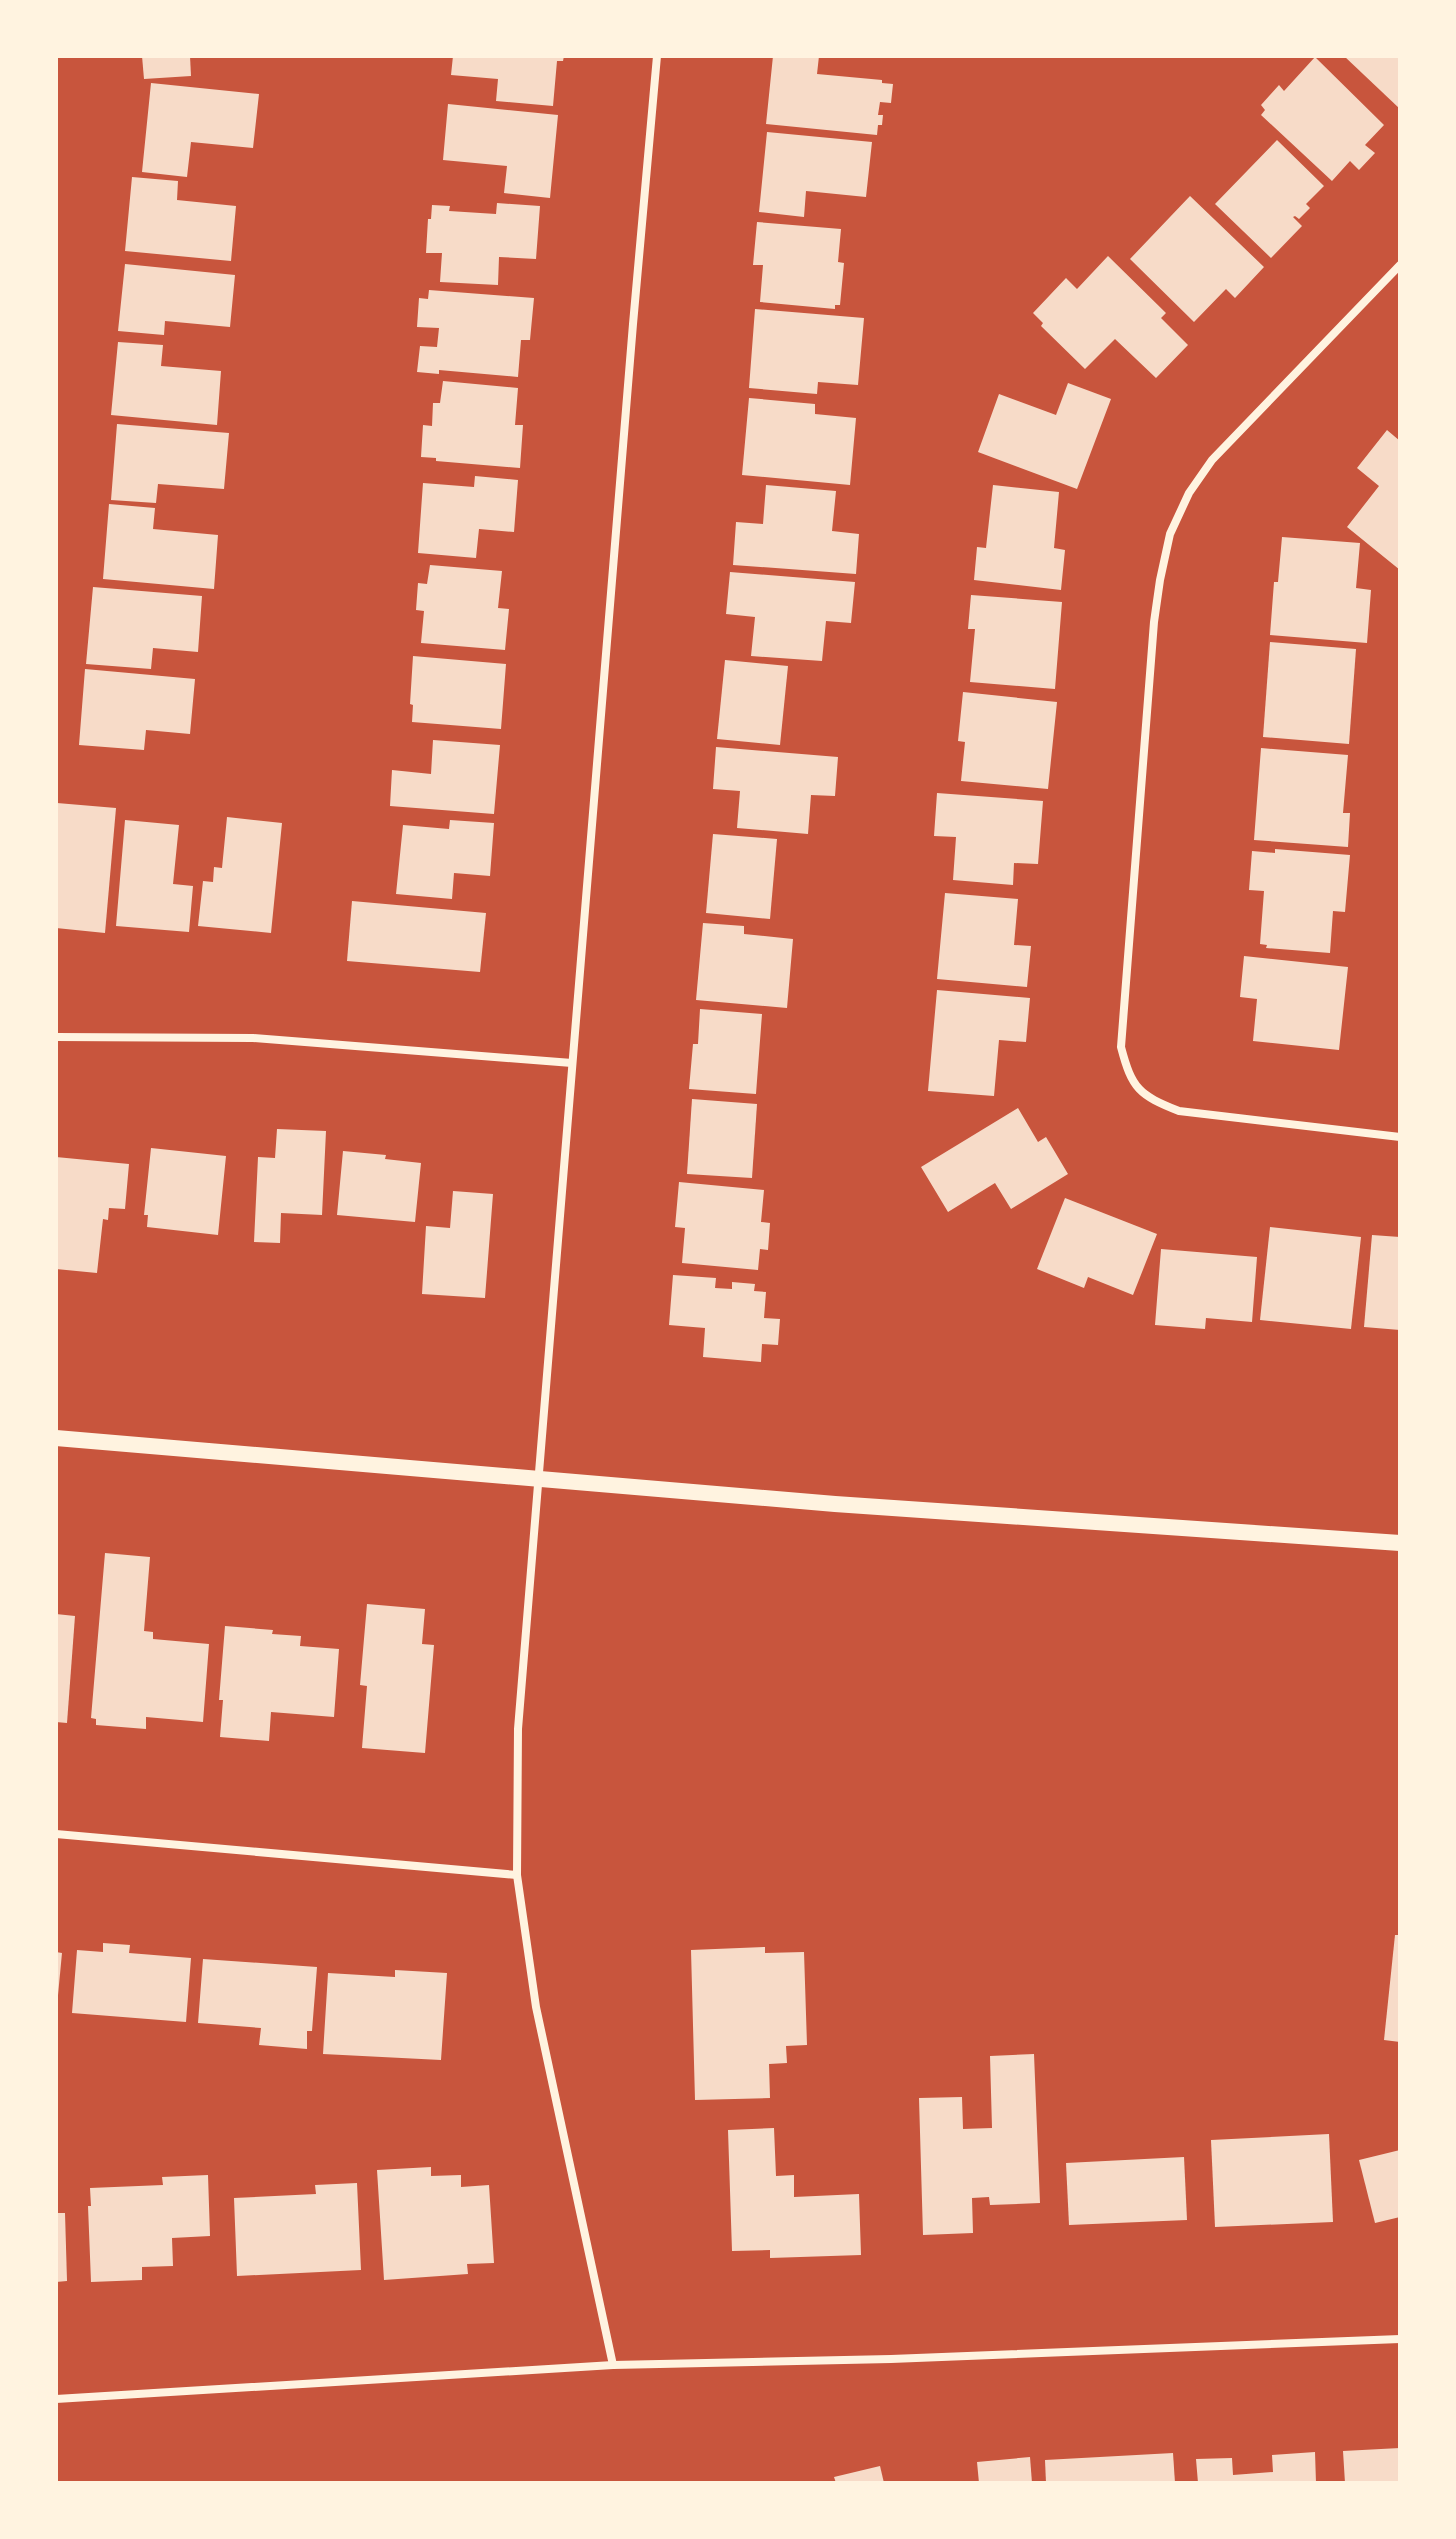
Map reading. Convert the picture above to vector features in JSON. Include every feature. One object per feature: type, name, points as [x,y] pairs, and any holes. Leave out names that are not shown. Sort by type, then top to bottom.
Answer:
[{"type":"main road","points":[[56,1438],[835,1504],[1400,1543]]},
{"type":"street","points":[[613,2365],[536,2007],[517,1875],[518,1729],[657,56]]},
{"type":"street","points":[[1400,265],[1212,460],[1189,493],[1170,534],[1154,622],[1121,1047],[1128,1076],[1149,1099],[1179,1111],[1400,1137]]},
{"type":"street","points":[[56,1037],[253,1038],[572,1063]]},
{"type":"street","points":[[56,1834],[517,1875]]},
{"type":"street","points":[[56,2399],[613,2365],[891,2359],[1400,2339]]},
{"type":"building","points":[[142,56],[190,56],[191,76],[144,79]]},
{"type":"building","points":[[453,56],[564,56],[563,61],[557,61],[553,106],[496,101],[498,79],[451,75]]},
{"type":"building","points":[[773,56],[819,56],[817,74],[882,80],[882,83],[893,84],[891,103],[880,102],[878,115],[883,115],[877,135],[766,124]]},
{"type":"building","points":[[1344,56],[1400,56],[1400,109]]},
{"type":"building","points":[[1315,57],[1384,125],[1365,145],[1375,153],[1359,170],[1350,161],[1332,181],[1261,115],[1265,110],[1261,105],[1279,85],[1284,91]]},
{"type":"building","points":[[151,83],[259,94],[253,148],[191,142],[187,177],[142,172]]},
{"type":"building","points":[[448,104],[558,115],[550,198],[504,193],[507,166],[443,160]]},
{"type":"building","points":[[767,132],[872,142],[866,197],[806,191],[804,217],[759,212]]},
{"type":"building","points":[[1277,140],[1324,186],[1306,204],[1310,208],[1299,219],[1293,217],[1302,226],[1271,258],[1215,204]]},
{"type":"building","points":[[132,177],[178,181],[177,200],[236,206],[231,261],[125,251]]},
{"type":"building","points":[[1190,196],[1264,267],[1235,298],[1226,289],[1194,322],[1130,259]]},
{"type":"building","points":[[497,203],[540,206],[536,259],[499,257],[498,285],[440,282],[442,253],[426,253],[432,205],[450,206],[449,211],[496,214]]},
{"type":"building","points":[[757,222],[841,229],[838,262],[844,263],[840,305],[835,305],[835,309],[760,302],[763,265],[753,265]]},
{"type":"building","points":[[1108,256],[1166,313],[1161,318],[1188,345],[1156,378],[1115,339],[1085,369],[1041,326],[1043,323],[1033,313],[1066,278],[1077,289]]},
{"type":"building","points":[[125,264],[235,275],[230,327],[165,321],[164,335],[118,331]]},
{"type":"building","points":[[429,290],[534,298],[530,340],[521,340],[518,377],[439,370],[439,374],[417,372],[420,346],[437,347],[439,328],[417,327],[419,298],[428,299]]},
{"type":"building","points":[[755,309],[864,318],[858,385],[818,382],[817,394],[749,388]]},
{"type":"building","points":[[118,342],[163,345],[161,366],[221,371],[217,425],[111,415]]},
{"type":"building","points":[[443,381],[518,388],[515,425],[523,425],[520,468],[421,457],[423,425],[432,426],[433,403],[440,403]]},
{"type":"building","points":[[1068,383],[1111,399],[1077,489],[978,452],[999,394],[1056,415]]},
{"type":"building","points":[[749,398],[815,404],[815,414],[856,418],[850,485],[742,475]]},
{"type":"building","points":[[117,424],[229,433],[224,489],[158,484],[156,503],[111,500]]},
{"type":"building","points":[[1387,430],[1400,441],[1400,570],[1347,527],[1379,486],[1357,468]]},
{"type":"building","points":[[475,476],[518,480],[514,532],[479,529],[476,558],[418,553],[423,483],[474,487]]},
{"type":"building","points":[[766,485],[836,491],[832,531],[859,534],[856,574],[733,565],[736,522],[763,524]]},
{"type":"building","points":[[993,485],[1059,492],[1054,548],[1065,550],[1061,590],[974,580],[977,547],[986,548]]},
{"type":"building","points":[[109,504],[155,508],[153,529],[218,535],[214,589],[103,579]]},
{"type":"building","points":[[1282,537],[1360,543],[1356,588],[1371,590],[1367,643],[1270,635],[1274,582],[1278,582]]},
{"type":"building","points":[[430,565],[502,571],[498,608],[509,609],[505,650],[421,643],[424,611],[416,610],[418,583],[427,584]]},
{"type":"building","points":[[730,572],[855,582],[851,623],[826,621],[822,661],[751,656],[755,617],[726,614]]},
{"type":"building","points":[[93,587],[202,596],[198,652],[153,648],[151,669],[86,664]]},
{"type":"building","points":[[971,595],[1062,602],[1055,689],[970,682],[975,629],[968,629]]},
{"type":"building","points":[[1270,642],[1356,649],[1349,744],[1263,737]]},
{"type":"building","points":[[413,656],[506,664],[501,729],[412,722]]},
{"type":"building","points":[[725,660],[788,666],[780,745],[717,739]]},
{"type":"building","points":[[85,669],[195,679],[190,734],[146,730],[144,750],[79,745]]},
{"type":"building","points":[[963,692],[1057,702],[1048,789],[961,781],[965,742],[958,741]]},
{"type":"building","points":[[433,740],[500,745],[494,814],[390,806],[392,770],[431,774]]},
{"type":"building","points":[[716,747],[838,757],[835,796],[811,795],[808,834],[737,828],[740,791],[713,789]]},
{"type":"building","points":[[1261,748],[1348,755],[1343,813],[1350,813],[1348,847],[1254,840]]},
{"type":"building","points":[[937,793],[1043,801],[1038,864],[1014,863],[1013,885],[953,880],[956,837],[934,836]]},
{"type":"building","points":[[57,803],[116,808],[105,933],[56,928]]},
{"type":"building","points":[[227,817],[282,823],[271,933],[198,926],[203,881],[213,882],[214,867],[222,868]]},
{"type":"building","points":[[125,820],[179,825],[173,884],[193,886],[189,932],[116,926]]},
{"type":"building","points":[[450,820],[494,823],[490,876],[454,873],[452,899],[396,894],[403,825],[449,829]]},
{"type":"building","points":[[713,834],[777,839],[770,919],[706,913]]},
{"type":"building","points":[[1275,849],[1350,855],[1345,912],[1333,911],[1330,953],[1266,948],[1267,945],[1260,944],[1264,891],[1249,890],[1252,851],[1275,853]]},
{"type":"building","points":[[945,893],[1018,899],[1014,945],[1031,946],[1027,987],[937,979]]},
{"type":"building","points":[[352,901],[486,913],[480,972],[347,961]]},
{"type":"building","points":[[703,923],[744,926],[744,934],[793,939],[787,1008],[696,1000]]},
{"type":"building","points":[[1244,956],[1348,967],[1339,1050],[1253,1041],[1257,999],[1240,997]]},
{"type":"building","points":[[937,990],[1030,998],[1026,1042],[999,1040],[994,1096],[928,1091]]},
{"type":"building","points":[[700,1009],[762,1014],[756,1094],[689,1089],[693,1044],[698,1044]]},
{"type":"building","points":[[692,1099],[757,1104],[752,1178],[687,1174]]},
{"type":"building","points":[[1018,1108],[1038,1142],[1046,1137],[1068,1174],[1011,1209],[995,1183],[948,1212],[921,1167]]},
{"type":"building","points":[[277,1129],[326,1131],[322,1215],[281,1213],[280,1243],[254,1242],[258,1157],[275,1158]]},
{"type":"building","points":[[151,1148],[226,1156],[218,1235],[147,1227],[148,1215],[144,1215]]},
{"type":"building","points":[[343,1151],[386,1155],[385,1159],[421,1163],[415,1222],[337,1215]]},
{"type":"building","points":[[56,1157],[129,1164],[125,1209],[109,1208],[108,1220],[103,1219],[97,1273],[56,1269]]},
{"type":"building","points":[[679,1182],[764,1190],[761,1222],[770,1223],[768,1250],[760,1249],[758,1270],[682,1263],[685,1228],[675,1227]]},
{"type":"building","points":[[453,1191],[493,1194],[485,1298],[422,1294],[426,1226],[450,1228]]},
{"type":"building","points":[[1065,1198],[1157,1234],[1133,1295],[1088,1277],[1084,1288],[1037,1269]]},
{"type":"building","points":[[1270,1227],[1361,1237],[1351,1329],[1260,1320]]},
{"type":"building","points":[[1372,1235],[1400,1237],[1400,1330],[1364,1327]]},
{"type":"building","points":[[1161,1249],[1257,1257],[1252,1322],[1206,1318],[1205,1329],[1155,1325]]},
{"type":"building","points":[[673,1275],[716,1278],[715,1288],[732,1289],[732,1282],[755,1284],[754,1291],[766,1292],[764,1318],[780,1319],[778,1345],[762,1344],[761,1362],[703,1357],[705,1328],[669,1325]]},
{"type":"building","points":[[105,1553],[150,1557],[144,1631],[153,1632],[153,1639],[209,1644],[203,1722],[146,1717],[146,1729],[96,1725],[96,1719],[91,1718]]},
{"type":"building","points":[[367,1604],[425,1609],[422,1644],[434,1645],[425,1753],[362,1748],[367,1686],[360,1685]]},
{"type":"building","points":[[56,1614],[75,1616],[67,1723],[56,1722]]},
{"type":"building","points":[[225,1626],[273,1630],[272,1634],[301,1636],[300,1646],[339,1649],[334,1717],[271,1712],[269,1741],[220,1737],[223,1700],[219,1700]]},
{"type":"building","points":[[1395,1935],[1400,1935],[1400,2042],[1384,2040]]},
{"type":"building","points":[[103,1943],[130,1945],[129,1953],[191,1958],[186,2022],[72,2013],[77,1950],[103,1952]]},
{"type":"building","points":[[765,1947],[765,1953],[804,1952],[807,2045],[786,2046],[787,2063],[769,2064],[770,2098],[695,2100],[691,1950]]},
{"type":"building","points":[[56,1952],[62,1953],[58,1995],[56,1995]]},
{"type":"building","points":[[203,1959],[317,1967],[312,2031],[307,2031],[307,2049],[259,2045],[261,2028],[198,2023]]},
{"type":"building","points":[[395,1970],[447,1973],[441,2060],[323,2054],[328,1973],[395,1977]]},
{"type":"building","points":[[1034,2054],[1040,2203],[990,2205],[989,2197],[972,2198],[973,2233],[923,2235],[919,2098],[962,2097],[963,2129],[992,2128],[990,2056]]},
{"type":"building","points":[[774,2128],[776,2176],[794,2175],[794,2197],[859,2194],[861,2255],[770,2258],[770,2250],[732,2251],[728,2130]]},
{"type":"building","points":[[1329,2134],[1333,2222],[1215,2227],[1211,2140]]},
{"type":"building","points":[[1400,2150],[1400,2217],[1375,2223],[1359,2160]]},
{"type":"building","points":[[1184,2157],[1187,2220],[1069,2225],[1066,2163]]},
{"type":"building","points":[[431,2167],[431,2176],[461,2175],[461,2187],[489,2185],[494,2263],[467,2264],[468,2274],[384,2280],[377,2170]]},
{"type":"building","points":[[208,2175],[210,2236],[172,2238],[173,2266],[142,2267],[142,2280],[91,2282],[90,2188],[163,2185],[162,2177]]},
{"type":"building","points":[[357,2183],[361,2270],[237,2276],[234,2198],[316,2194],[315,2185]]},
{"type":"building","points":[[56,2213],[65,2213],[67,2281],[56,2282]]},
{"type":"building","points":[[1400,2448],[1400,2483],[1345,2483],[1343,2451]]},
{"type":"building","points":[[1315,2452],[1316,2483],[1198,2483],[1196,2459],[1232,2458],[1233,2475],[1273,2472],[1272,2455]]},
{"type":"building","points":[[1173,2453],[1175,2483],[1046,2483],[1045,2460]]},
{"type":"building","points":[[1030,2457],[1032,2483],[979,2483],[977,2462]]},
{"type":"building","points":[[880,2466],[884,2483],[836,2483],[834,2477]]}]
